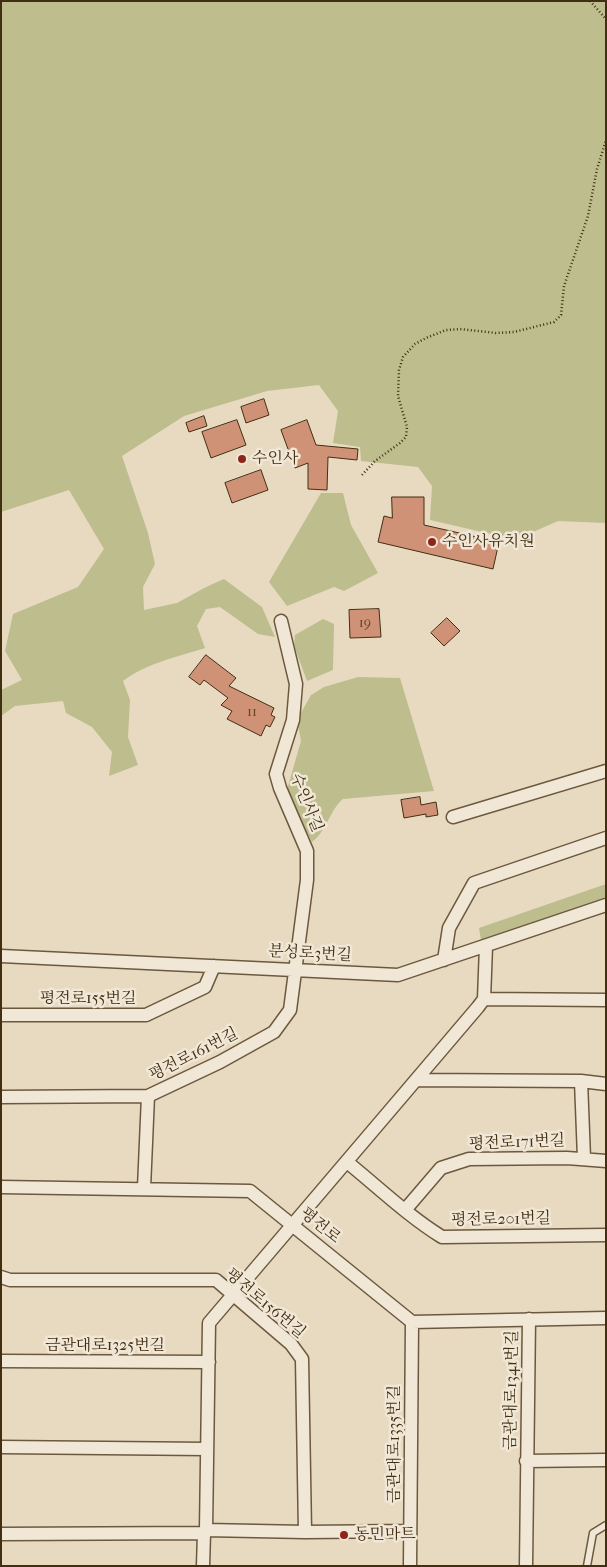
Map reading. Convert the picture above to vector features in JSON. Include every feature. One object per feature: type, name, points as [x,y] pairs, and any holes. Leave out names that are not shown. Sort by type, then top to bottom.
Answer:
[{"type":"street","name":"수인사길","points":[[281,622],[296,684],[293,720],[276,774],[280,788],[308,851],[307,880],[295,969]]},
{"type":"street","points":[[453,817],[606,771]]},
{"type":"street","points":[[444,960],[449,928],[474,883],[606,838]]},
{"type":"street","name":"분성로3번길","points":[[1,956],[398,975],[606,906]]},
{"type":"street","points":[[202,1566],[205,1531],[209,1323],[484,999],[486,946]]},
{"type":"street","name":"평전로155번길","points":[[1,1015],[146,1015],[205,987],[214,966]]},
{"type":"street","name":"평전로161번길","points":[[144,1188],[148,1096],[220,1062],[274,1032],[290,1010],[295,969]]},
{"type":"street","points":[[484,999],[606,1000]]},
{"type":"street","points":[[416,1080],[582,1081],[606,1084]]},
{"type":"street","points":[[582,1081],[584,1158]]},
{"type":"street","points":[[1,1097],[148,1096]]},
{"type":"street","name":"평전로171번길","points":[[405,1210],[441,1168],[469,1159],[584,1158],[606,1161]]},
{"type":"street","points":[[347,1162],[405,1210]]},
{"type":"street","name":"평전로","points":[[1,1187],[144,1188],[250,1192],[412,1322]]},
{"type":"street","name":"평전로201번길","points":[[405,1210],[429,1229],[442,1236],[606,1235]]},
{"type":"street","name":"평전로156번길","points":[[1,1277],[10,1280],[216,1280],[291,1344],[302,1359],[305,1532]]},
{"type":"street","points":[[412,1322],[606,1318]]},
{"type":"street","name":"금관대로1341번길","points":[[526,1566],[526,1461],[530,1319]]},
{"type":"street","name":"금관대로1335번길","points":[[410,1566],[412,1322]]},
{"type":"street","name":"금관대로1325번길","points":[[1,1361],[209,1362]]},
{"type":"street","points":[[1,1447],[207,1449]]},
{"type":"street","name":"금관대로1341번길","points":[[526,1461],[606,1460]]},
{"type":"street","points":[[1,1534],[205,1531],[410,1531]]},
{"type":"lane","points":[[587,1566],[593,1533],[606,1524]]},
{"type":"path","points":[[590,1],[606,19]]},
{"type":"path","points":[[362,475],[375,460],[406,437],[407,427],[398,396],[399,370],[403,356],[415,344],[446,330],[460,329],[496,333],[514,332],[554,322],[561,315],[564,286],[588,216],[597,169],[606,140]]},
{"type":"green space","points":[[1,1],[606,1],[606,523],[558,521],[533,532],[504,537],[430,520],[432,486],[418,467],[361,461],[360,447],[333,443],[338,411],[319,385],[267,391],[184,416],[122,456],[148,533],[155,564],[143,587],[144,610],[177,603],[224,579],[262,607],[275,637],[258,634],[220,607],[206,609],[197,626],[205,648],[152,665],[123,681],[130,700],[128,737],[138,765],[109,776],[112,752],[92,727],[66,713],[63,701],[15,706],[1,716],[1,690],[22,680],[5,651],[13,614],[78,587],[104,549],[69,490],[1,512]]},
{"type":"green space","points":[[321,493],[343,493],[351,525],[378,573],[344,591],[334,587],[287,606],[269,582]]},
{"type":"green space","points":[[323,619],[334,624],[333,670],[307,681],[294,646],[295,635]]},
{"type":"green space","points":[[358,677],[400,678],[434,791],[343,799],[312,842],[286,793],[301,741],[297,720],[311,695],[324,687]]},
{"type":"green space","points":[[606,884],[606,900],[481,940],[479,928]]},
{"type":"building","points":[[264,399],[269,415],[246,423],[241,407]]},
{"type":"building","points":[[204,416],[207,426],[189,432],[186,423]]},
{"type":"building","points":[[237,420],[246,445],[211,458],[202,432]]},
{"type":"building","points":[[307,420],[316,445],[358,449],[357,460],[328,457],[327,490],[308,489],[308,463],[295,468],[281,430]]},
{"type":"building","points":[[261,470],[268,490],[232,503],[225,483]]},
{"type":"building","points":[[392,497],[424,497],[424,525],[499,542],[493,569],[378,542],[384,516],[392,518]]},
{"type":"building","points":[[379,609],[381,637],[350,638],[349,610]]},
{"type":"building","points":[[447,618],[460,631],[444,646],[431,633]]},
{"type":"building","points":[[206,655],[236,678],[229,686],[274,708],[271,715],[275,717],[270,727],[266,725],[261,736],[227,719],[232,711],[221,705],[228,698],[204,680],[200,685],[189,677]]},
{"type":"building","points":[[420,797],[421,805],[436,802],[438,815],[426,817],[426,814],[404,818],[401,800]]},
{"type":"place","name":"수인사","points":[[242,459]]},
{"type":"place","name":"수인사유치원","points":[[432,542]]},
{"type":"place","name":"동민마트","points":[[344,1535]]}]
